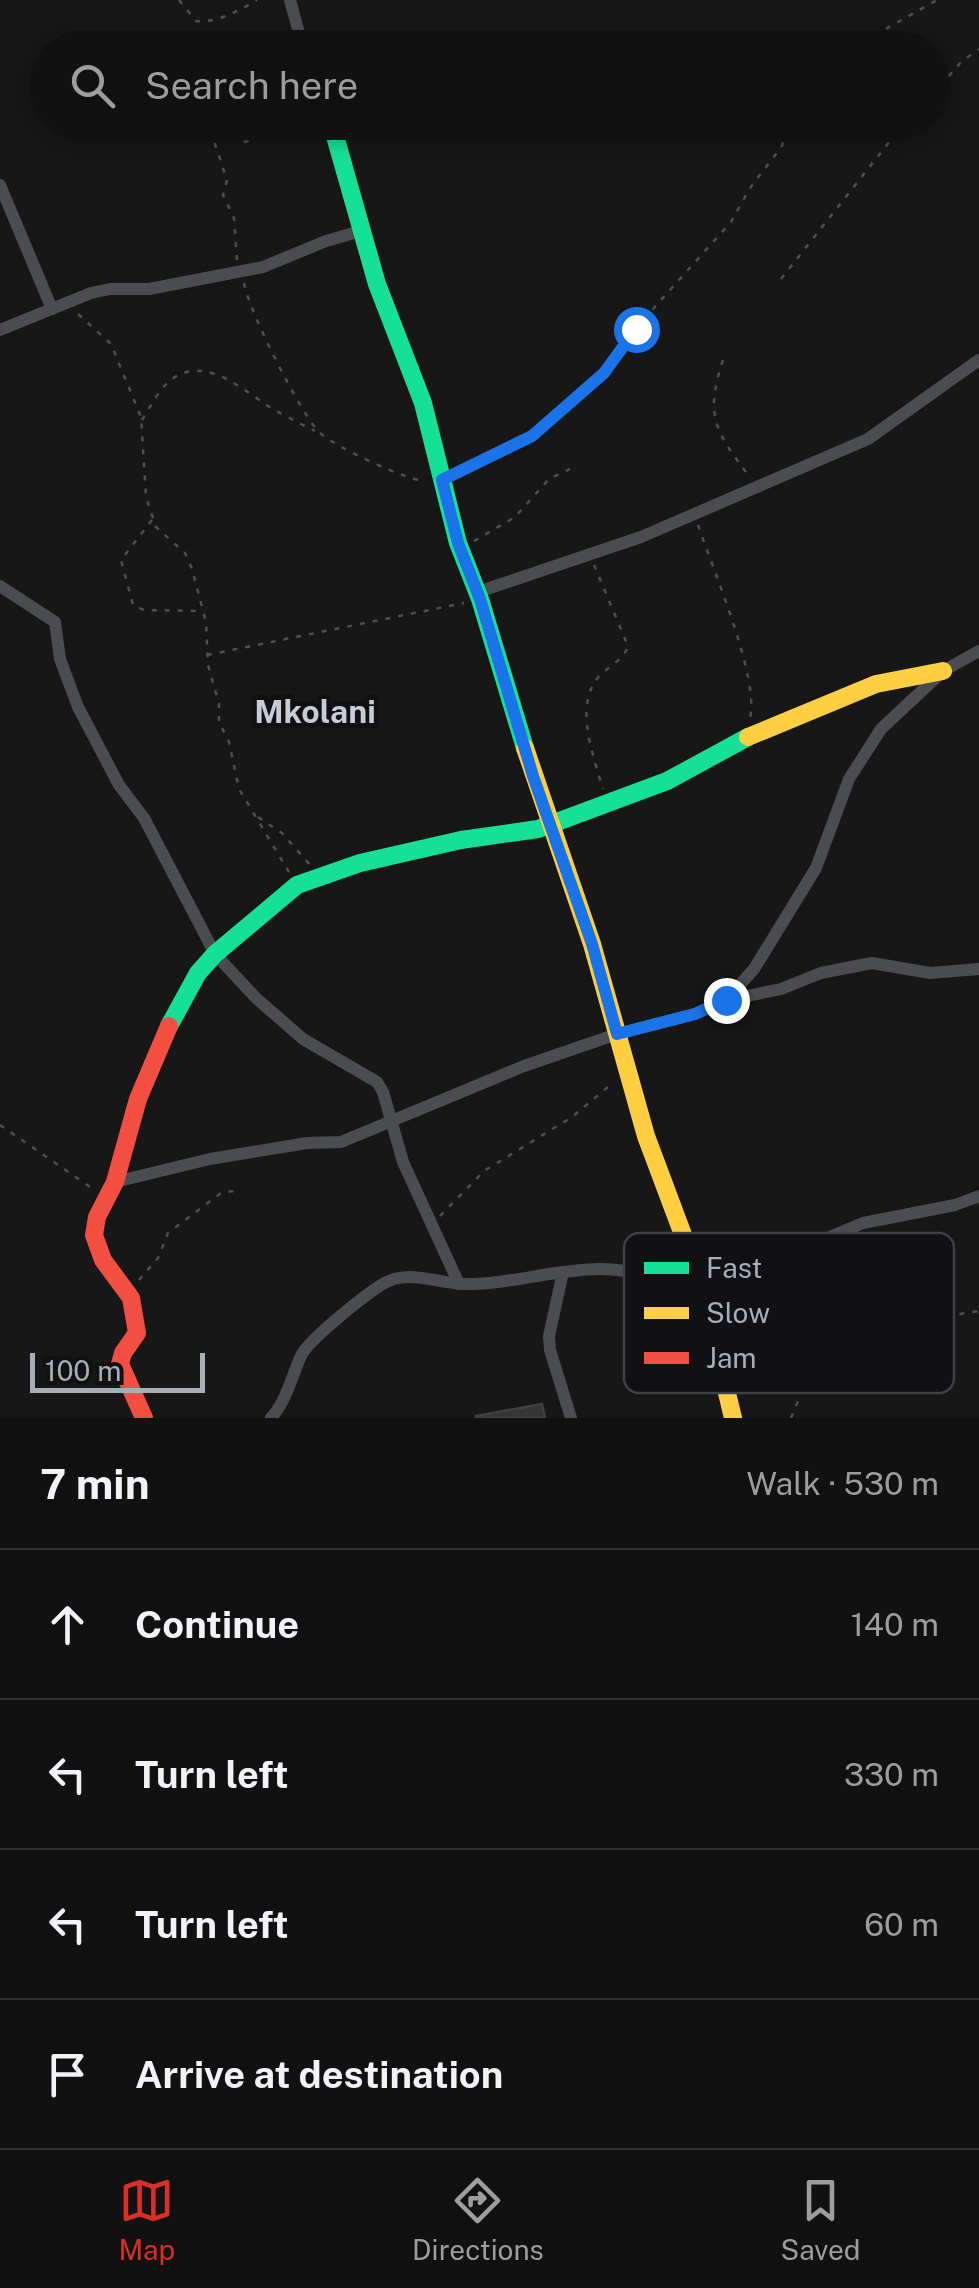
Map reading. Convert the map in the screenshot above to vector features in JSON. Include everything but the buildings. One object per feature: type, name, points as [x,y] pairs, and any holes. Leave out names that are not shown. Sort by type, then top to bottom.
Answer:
[{"type":"street","points":[[290,0],[299,30]]},
{"type":"street","points":[[335,140],[377,284],[423,403],[458,543],[479,595],[533,776],[592,944],[646,1136],[682,1233]]},
{"type":"street","points":[[0,185],[59,306]]},
{"type":"street","points":[[0,330],[100,290],[149,289],[263,267],[360,230]]},
{"type":"street","points":[[479,595],[694,514],[868,439],[979,360]]},
{"type":"street","points":[[0,586],[54,622],[60,659],[78,707],[119,785],[144,818],[215,954],[256,998],[303,1039],[376,1082],[388,1106],[403,1162],[459,1284]]},
{"type":"street","points":[[726,1000],[754,969],[816,868],[848,778],[881,729],[943,671],[979,651]]},
{"type":"street","points":[[144,1418],[120,1364],[138,1333],[134,1307],[97,1249],[94,1235],[138,1099],[172,1018],[198,973],[215,954],[297,886],[320,875],[461,840],[550,824],[667,780],[744,739],[876,684],[943,671]]},
{"type":"street","points":[[110,1190],[188,1163],[306,1143],[341,1142],[524,1066],[617,1034],[695,1014],[726,1000],[781,989],[821,973],[872,963],[930,974],[979,969]]},
{"type":"street","points":[[839,1233],[863,1223],[979,1196]]},
{"type":"street","points":[[270,1418],[285,1398],[304,1350],[375,1289],[399,1278],[426,1277],[459,1284],[601,1269],[624,1272]]},
{"type":"street","points":[[563,1272],[549,1336],[571,1418]]},
{"type":"street","points":[[727,1393],[733,1418]]},
{"type":"path","points":[[179,0],[196,21],[205,22],[257,0]]},
{"type":"path","points":[[884,30],[936,0]]},
{"type":"path","points":[[949,76],[979,49]]},
{"type":"path","points":[[218,140],[218,159],[227,180],[223,195],[234,218],[250,306],[272,354],[320,433]]},
{"type":"path","points":[[142,422],[167,382],[179,374],[211,372],[274,410],[408,479],[441,478],[532,436],[604,373],[636,329],[696,266],[731,222],[784,140]]},
{"type":"path","points":[[781,279],[891,140]]},
{"type":"path","points":[[59,306],[111,344],[142,422],[146,497],[153,519],[189,560],[206,622],[207,655],[219,704],[219,722],[229,742],[238,789],[297,886]]},
{"type":"path","points":[[724,360],[713,396],[713,416],[738,462],[756,485]]},
{"type":"path","points":[[458,543],[475,540],[515,517],[549,478],[572,468]]},
{"type":"path","points":[[694,514],[746,666],[752,711],[744,739]]},
{"type":"path","points":[[153,519],[121,560],[131,602],[144,610],[201,611]]},
{"type":"path","points":[[589,555],[628,646],[626,653],[594,682],[589,705],[588,727],[607,803]]},
{"type":"path","points":[[207,655],[479,595]]},
{"type":"path","points":[[257,817],[282,833],[320,875]]},
{"type":"path","points":[[432,1226],[484,1171],[572,1117],[629,1068]]},
{"type":"path","points":[[0,1125],[110,1190]]},
{"type":"path","points":[[127,1292],[158,1258],[168,1233],[221,1193],[234,1191]]},
{"type":"path","points":[[954,1315],[979,1312]]},
{"type":"path","points":[[791,1418],[800,1393]]},
{"type":"traffic: fast","points":[[336,140],[377,284],[423,403],[458,543],[480,599],[525,748]]},
{"type":"traffic: fast","points":[[169,1026],[198,973],[215,954],[297,885],[360,863],[461,840],[538,829],[667,781],[748,737]]},
{"type":"traffic: slow","points":[[748,737],[876,684],[943,671]]},
{"type":"traffic: slow","points":[[525,748],[592,944],[646,1136],[682,1233]]},
{"type":"traffic: slow","points":[[727,1393],[733,1418]]},
{"type":"traffic: jam","points":[[144,1418],[120,1364],[137,1333],[131,1298],[103,1260],[94,1235],[97,1217],[115,1182],[138,1099],[169,1026]]},
{"type":"district","name":"Mkolani","points":[[315,712]]},
{"type":"route","points":[[636,329],[604,373],[538,432],[442,480],[458,543],[480,599],[533,776],[592,944],[617,1034],[695,1014],[726,1000]]}]
